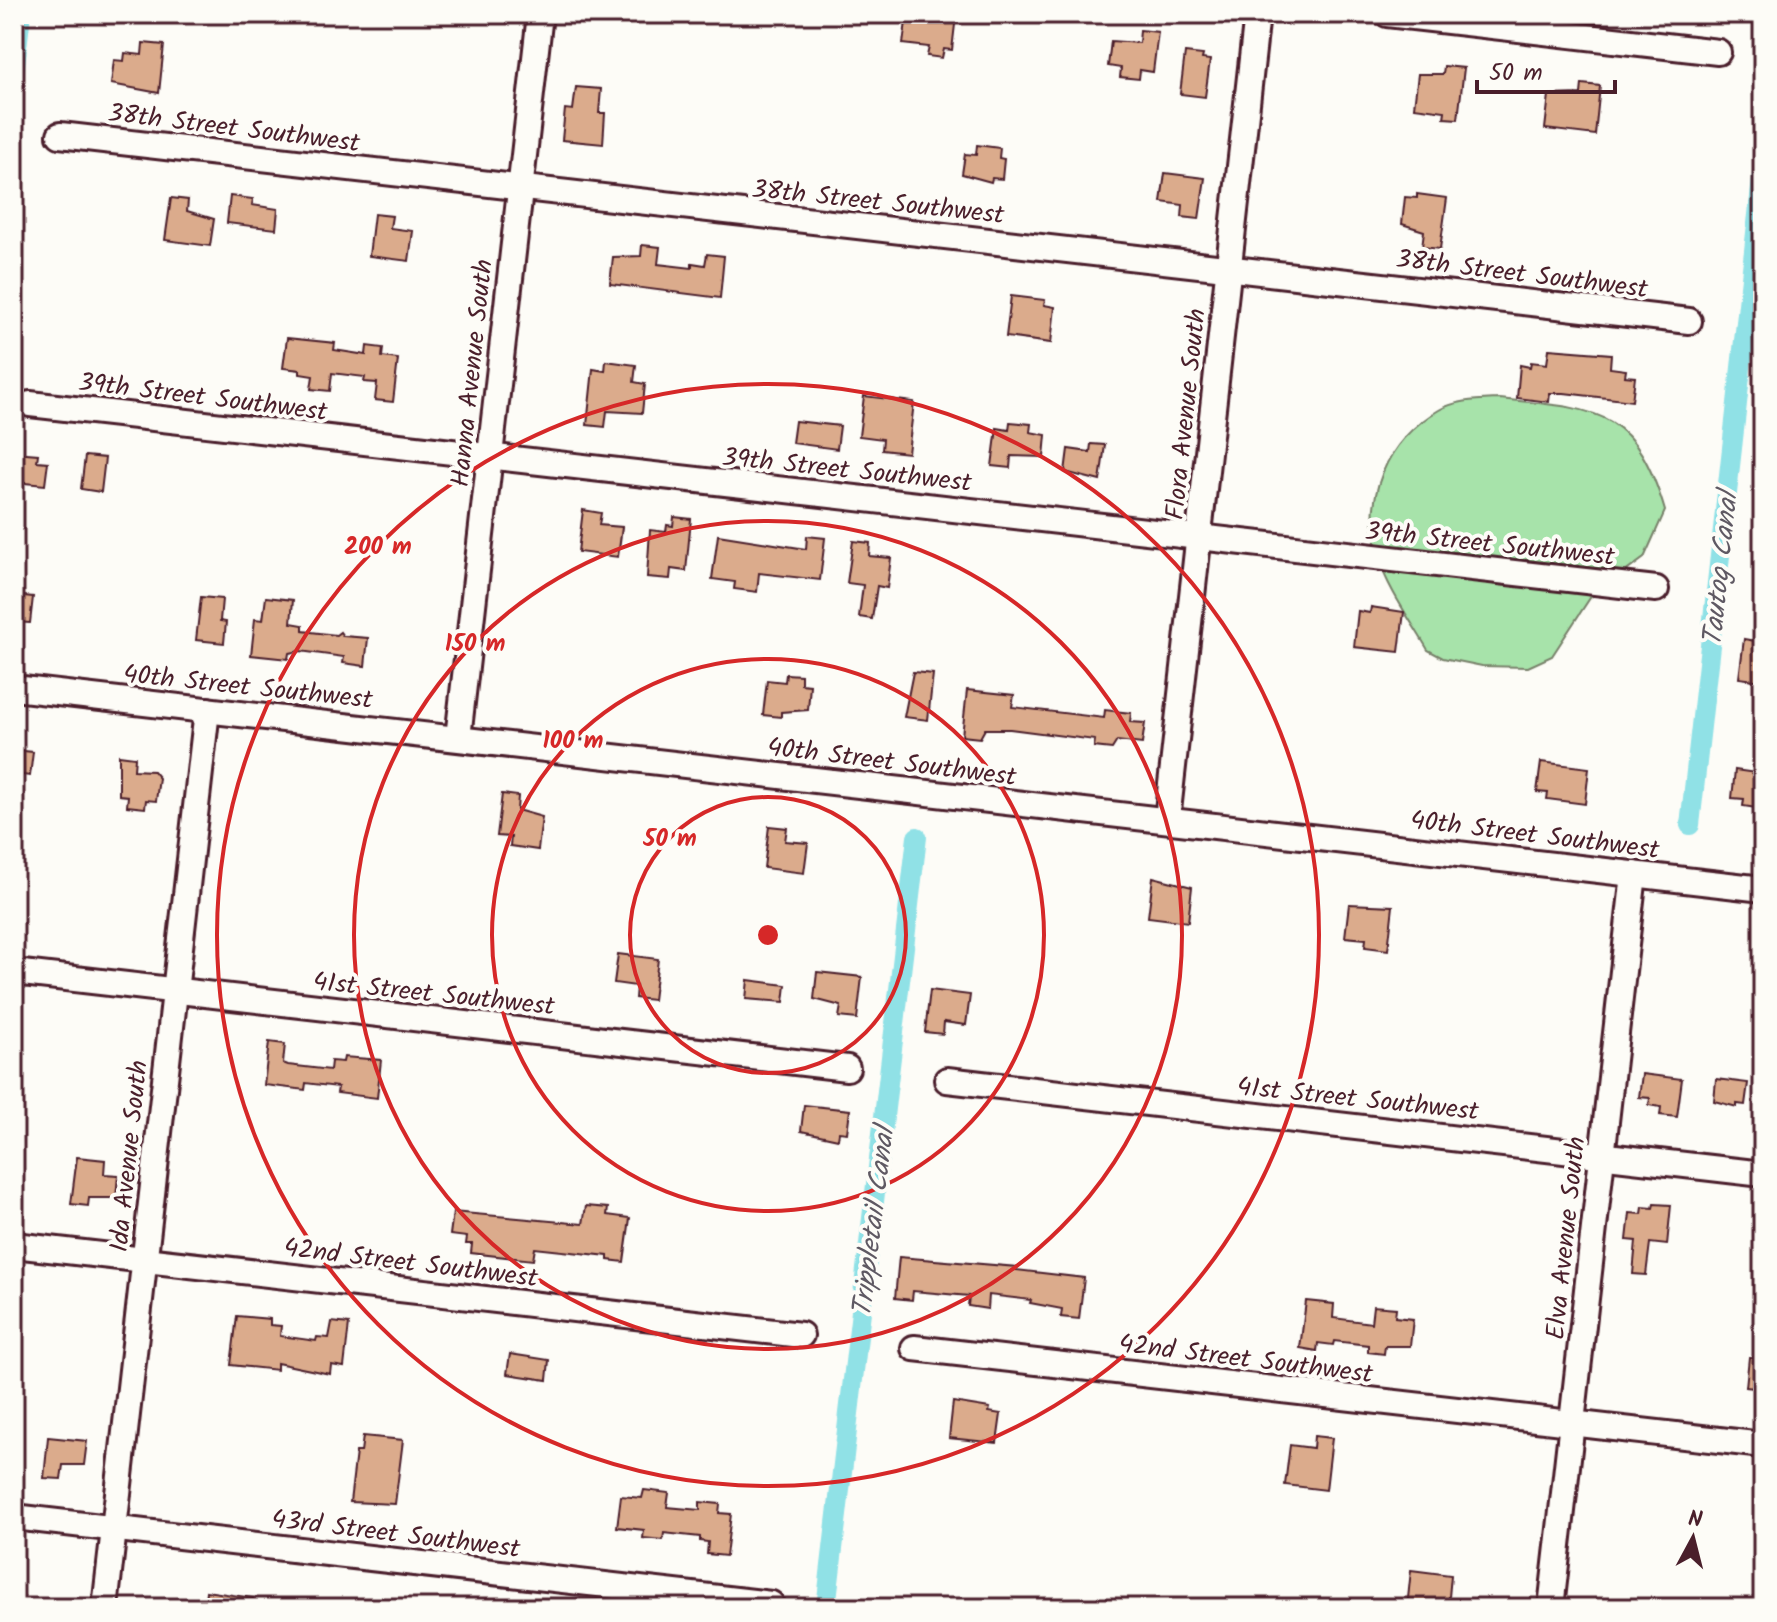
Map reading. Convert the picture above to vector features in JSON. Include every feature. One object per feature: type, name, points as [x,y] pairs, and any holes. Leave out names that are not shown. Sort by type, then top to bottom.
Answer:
[{"type":"street","name":"Hanna Avenue South","points":[[458,738],[540,14]]},
{"type":"street","name":"Flora Avenue South","points":[[1167,820],[1257,14]]},
{"type":"street","points":[[1387,14],[1718,52]]},
{"type":"street","name":"38th Street Southwest","points":[[60,135],[1689,321]]},
{"type":"street","name":"39th Street Southwest","points":[[30,404],[1656,589]]},
{"type":"street","name":"40th Street Southwest","points":[[14,688],[1763,889]]},
{"type":"street","name":"Ida Avenue South","points":[[105,1608],[207,710]]},
{"type":"street","name":"Elva Avenue South","points":[[1551,1608],[1634,874]]},
{"type":"street","name":"41st Street Southwest","points":[[14,972],[847,1068]]},
{"type":"street","name":"41st Street Southwest","points":[[947,1080],[1763,1174]]},
{"type":"street","name":"42nd Street Southwest","points":[[14,1245],[801,1335]]},
{"type":"street","name":"42nd Street Southwest","points":[[914,1348],[1763,1445]]},
{"type":"street","name":"43rd Street Southwest","points":[[14,1517],[771,1604]]},
{"type":"green space","points":[[1499,399],[1562,406],[1607,419],[1624,432],[1640,451],[1665,511],[1644,558],[1590,598],[1552,656],[1528,667],[1482,666],[1443,658],[1428,650],[1387,580],[1374,535],[1376,492],[1392,454],[1405,438],[1420,423],[1453,404]]},
{"type":"building","points":[[907,14],[956,16],[952,50],[944,49],[942,58],[927,56],[929,47],[903,44]]},
{"type":"building","points":[[1140,30],[1158,32],[1153,72],[1140,70],[1139,79],[1120,77],[1121,68],[1108,66],[1111,41],[1139,43]]},
{"type":"building","points":[[143,43],[164,45],[159,93],[111,84],[114,60],[124,61],[125,53],[142,55]]},
{"type":"building","points":[[1185,53],[1203,55],[1202,59],[1210,60],[1205,97],[1180,94]]},
{"type":"building","points":[[1444,66],[1464,68],[1458,119],[1444,118],[1445,111],[1414,107],[1418,74],[1443,74]]},
{"type":"building","points":[[1582,84],[1600,86],[1595,135],[1545,129],[1549,95],[1581,94]]},
{"type":"building","points":[[576,87],[601,89],[599,113],[605,113],[603,144],[562,140],[565,109],[573,110]]},
{"type":"building","points":[[977,145],[1000,148],[999,158],[1004,159],[1002,179],[992,178],[991,182],[962,174],[965,154],[976,155]]},
{"type":"building","points":[[1165,173],[1205,178],[1199,219],[1182,217],[1183,205],[1161,202]]},
{"type":"building","points":[[1417,194],[1447,198],[1440,249],[1422,247],[1424,231],[1402,224],[1405,197],[1417,198]]},
{"type":"building","points":[[230,196],[253,199],[252,205],[278,209],[276,229],[227,223]]},
{"type":"building","points":[[171,198],[188,200],[187,211],[214,219],[210,246],[165,240]]},
{"type":"building","points":[[374,214],[392,216],[390,228],[413,231],[409,261],[369,256]]},
{"type":"building","points":[[642,245],[660,247],[658,264],[692,268],[692,263],[705,265],[707,254],[724,256],[720,298],[610,284],[613,257],[641,256]]},
{"type":"building","points":[[1011,296],[1045,300],[1044,305],[1055,307],[1051,343],[1006,337]]},
{"type":"building","points":[[287,338],[335,343],[334,350],[366,355],[367,346],[383,348],[382,357],[398,359],[393,402],[375,400],[377,383],[364,382],[365,377],[332,373],[330,391],[311,389],[313,376],[300,374],[300,370],[283,368]]},
{"type":"building","points":[[1549,349],[1611,354],[1610,368],[1626,370],[1625,376],[1635,377],[1632,401],[1564,393],[1550,393],[1549,402],[1517,398],[1520,365],[1530,367],[1531,362],[1547,364]]},
{"type":"building","points":[[606,361],[636,365],[634,382],[645,384],[642,413],[607,411],[605,427],[587,425],[593,369],[605,371]]},
{"type":"building","points":[[864,396],[914,402],[908,453],[882,450],[883,439],[859,436]]},
{"type":"building","points":[[795,421],[840,426],[837,449],[792,443]]},
{"type":"building","points":[[1010,422],[1031,424],[1030,432],[1046,435],[1044,457],[1011,456],[1010,468],[992,466],[997,428],[1009,430]]},
{"type":"building","points":[[1091,444],[1105,445],[1100,481],[1065,472],[1068,449],[1090,452]]},
{"type":"building","points":[[14,452],[38,454],[37,461],[48,462],[45,485],[14,482]]},
{"type":"building","points":[[85,456],[105,458],[101,492],[81,489]]},
{"type":"building","points":[[583,510],[601,513],[599,525],[622,527],[618,557],[578,552]]},
{"type":"building","points":[[674,517],[691,519],[686,571],[671,569],[670,579],[647,577],[650,530],[666,532],[667,525],[673,526]]},
{"type":"building","points":[[718,535],[806,549],[807,536],[825,538],[820,580],[759,573],[757,592],[734,589],[735,582],[712,579]]},
{"type":"building","points":[[853,541],[870,543],[869,556],[891,558],[887,588],[877,586],[872,619],[859,617],[863,585],[847,583]]},
{"type":"building","points":[[14,595],[33,597],[30,623],[14,622]]},
{"type":"building","points":[[201,597],[222,599],[220,621],[226,622],[224,643],[196,640]]},
{"type":"building","points":[[266,597],[293,600],[291,623],[303,625],[303,631],[336,635],[340,632],[343,636],[368,638],[365,666],[343,663],[344,657],[300,651],[289,653],[288,659],[251,655],[255,619],[263,620]]},
{"type":"building","points":[[1371,607],[1404,612],[1399,652],[1354,647],[1358,611],[1370,613]]},
{"type":"building","points":[[1744,639],[1761,642],[1763,681],[1739,678]]},
{"type":"building","points":[[913,672],[933,674],[928,720],[904,717]]},
{"type":"building","points":[[786,674],[801,675],[801,684],[810,685],[808,710],[781,712],[781,717],[763,715],[767,680],[785,682]]},
{"type":"building","points":[[967,690],[1014,695],[1012,707],[1104,718],[1105,710],[1131,713],[1130,722],[1145,723],[1142,744],[1117,741],[1112,749],[1094,747],[1095,740],[1010,729],[985,729],[980,738],[962,736]]},
{"type":"building","points":[[14,750],[33,752],[30,776],[14,774]]},
{"type":"building","points":[[119,755],[135,757],[134,770],[153,771],[159,778],[156,801],[146,800],[145,808],[127,806],[128,796],[119,795]]},
{"type":"building","points":[[1541,762],[1589,768],[1585,804],[1547,799],[1548,793],[1537,792]]},
{"type":"building","points":[[1735,770],[1763,774],[1763,809],[1743,806],[1744,799],[1732,798]]},
{"type":"building","points":[[502,794],[518,796],[517,810],[542,817],[538,850],[510,846],[511,837],[497,836]]},
{"type":"building","points":[[769,826],[787,828],[785,841],[808,843],[804,873],[764,868]]},
{"type":"building","points":[[1153,877],[1192,887],[1188,922],[1148,917]]},
{"type":"building","points":[[1349,904],[1393,906],[1388,950],[1365,947],[1366,939],[1345,937]]},
{"type":"building","points":[[618,954],[658,959],[653,1000],[635,998],[636,986],[614,983]]},
{"type":"building","points":[[817,972],[862,977],[857,1019],[839,1017],[841,1006],[814,999]]},
{"type":"building","points":[[748,980],[786,985],[784,1002],[746,999]]},
{"type":"building","points":[[930,990],[970,995],[966,1025],[944,1022],[943,1034],[925,1032]]},
{"type":"building","points":[[269,1042],[285,1044],[283,1063],[288,1065],[330,1070],[331,1061],[343,1062],[344,1057],[381,1060],[377,1098],[337,1093],[338,1087],[306,1083],[305,1090],[264,1085]]},
{"type":"building","points":[[1642,1074],[1682,1079],[1677,1117],[1660,1115],[1661,1107],[1649,1105],[1650,1098],[1639,1097]]},
{"type":"building","points":[[1716,1079],[1748,1083],[1745,1105],[1737,1104],[1737,1107],[1714,1101]]},
{"type":"building","points":[[804,1105],[850,1110],[847,1133],[839,1132],[838,1139],[801,1131]]},
{"type":"building","points":[[77,1157],[105,1160],[104,1174],[118,1175],[116,1198],[89,1198],[88,1206],[71,1204]]},
{"type":"building","points":[[1654,1204],[1671,1205],[1667,1245],[1650,1243],[1646,1275],[1633,1274],[1636,1241],[1627,1240],[1630,1213],[1642,1214],[1643,1207],[1653,1208]]},
{"type":"building","points":[[586,1206],[608,1208],[607,1215],[630,1218],[624,1262],[608,1260],[608,1256],[535,1248],[533,1260],[471,1253],[472,1244],[466,1244],[467,1237],[450,1235],[453,1212],[583,1224]]},
{"type":"building","points":[[899,1257],[1017,1267],[1016,1270],[1084,1278],[1079,1319],[1061,1317],[1062,1309],[1030,1303],[1031,1300],[989,1295],[988,1309],[968,1306],[969,1296],[913,1291],[912,1300],[895,1298]]},
{"type":"building","points":[[1306,1301],[1334,1304],[1333,1318],[1371,1323],[1373,1306],[1396,1308],[1395,1317],[1413,1319],[1410,1346],[1385,1346],[1384,1354],[1368,1352],[1368,1345],[1334,1341],[1333,1345],[1318,1343],[1317,1351],[1300,1348]]},
{"type":"building","points":[[237,1316],[270,1319],[270,1325],[281,1326],[280,1336],[316,1341],[317,1337],[329,1338],[332,1322],[349,1324],[344,1367],[331,1365],[330,1374],[277,1363],[277,1370],[231,1365]]},
{"type":"building","points":[[510,1354],[549,1360],[547,1380],[507,1374]]},
{"type":"building","points":[[1749,1357],[1763,1358],[1763,1389],[1746,1387]]},
{"type":"building","points":[[953,1402],[990,1408],[989,1412],[1001,1414],[997,1443],[949,1438]]},
{"type":"building","points":[[363,1436],[403,1440],[395,1504],[350,1502],[356,1452],[361,1452]]},
{"type":"building","points":[[1314,1436],[1332,1438],[1326,1490],[1285,1485],[1290,1445],[1313,1448]]},
{"type":"building","points":[[48,1437],[87,1441],[84,1465],[63,1465],[61,1479],[44,1478]]},
{"type":"building","points":[[644,1490],[669,1493],[667,1507],[700,1510],[700,1502],[720,1504],[719,1513],[731,1514],[726,1556],[707,1554],[708,1542],[700,1541],[700,1537],[664,1533],[663,1540],[643,1538],[644,1530],[617,1527],[621,1496],[642,1498]]},
{"type":"building","points":[[1411,1570],[1451,1575],[1448,1608],[1407,1608]]},
{"type":"building","points":[[206,1591],[253,1598],[252,1608],[204,1608]]},
{"type":"waterway","points":[[14,73],[21,14]]},
{"type":"waterway","name":"Tautog Canal","points":[[1690,825],[1763,170]]},
{"type":"waterway","name":"Trippletail Canal","points":[[826,1608],[917,837]]}]
